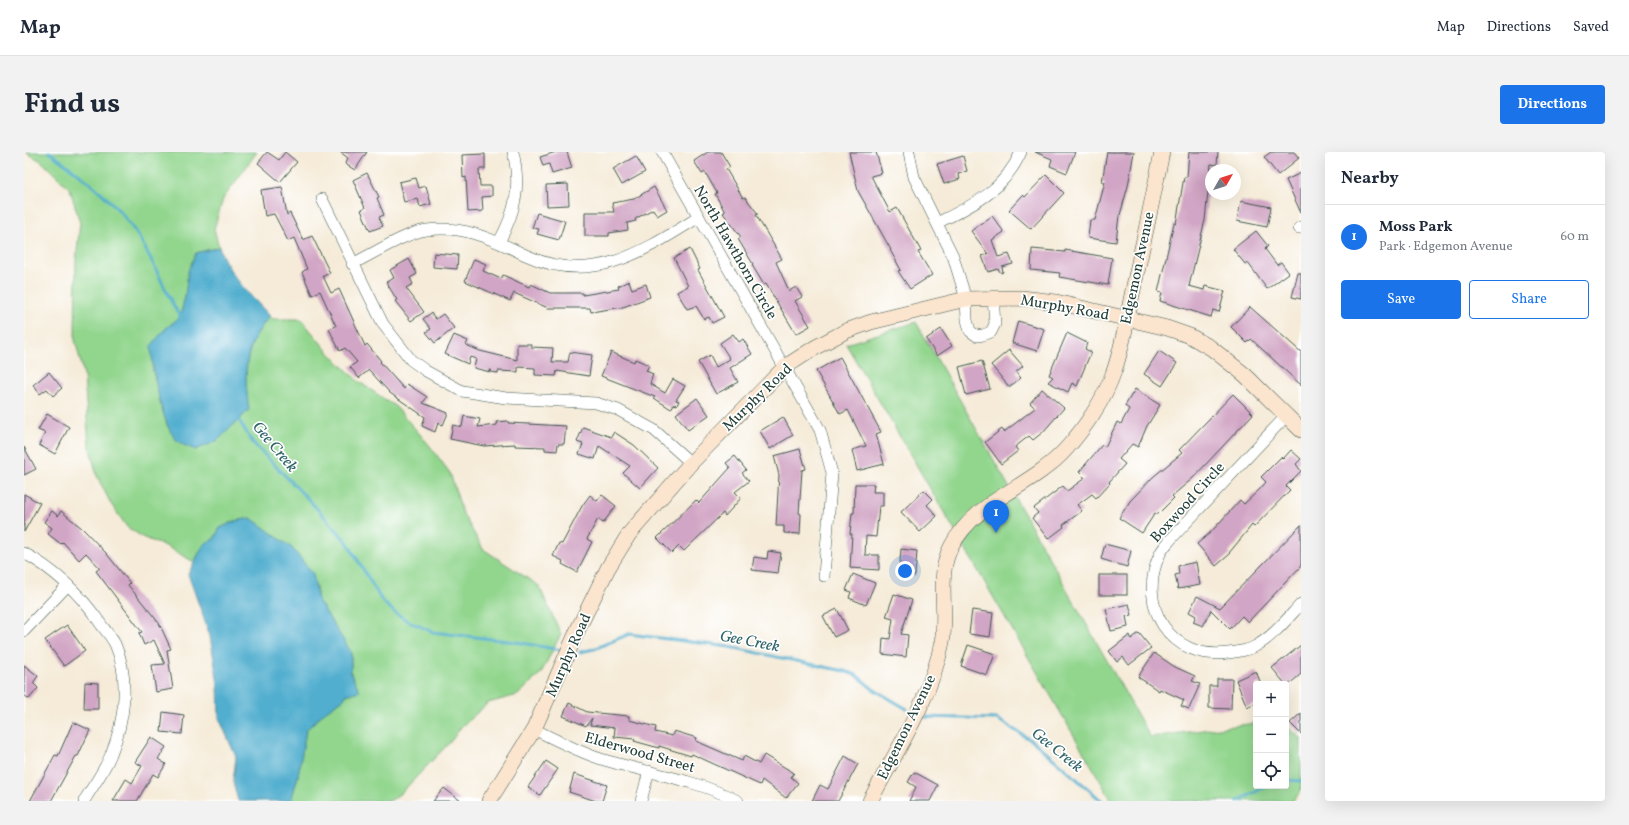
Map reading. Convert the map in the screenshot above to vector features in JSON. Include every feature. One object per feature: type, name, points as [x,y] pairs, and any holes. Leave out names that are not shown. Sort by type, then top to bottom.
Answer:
[{"type":"street","points":[[499,242],[510,222],[515,206],[517,169],[513,152]]},
{"type":"street","name":"North Hawthorn Circle","points":[[662,152],[820,430],[832,473],[824,576]]},
{"type":"street","points":[[909,152],[914,177],[953,256],[966,299],[967,320],[970,331],[977,336],[992,332],[995,324],[993,297]]},
{"type":"street","points":[[937,223],[980,201],[994,191],[1016,163],[1021,152]]},
{"type":"street","name":"Edgemon Avenue","points":[[870,801],[921,704],[934,671],[942,642],[945,609],[944,574],[950,548],[971,518],[986,505],[1019,487],[1045,469],[1065,450],[1081,430],[1113,374],[1127,318],[1162,152]]},
{"type":"street","points":[[322,199],[352,264],[383,324],[411,360],[426,371],[462,391],[506,398],[596,403],[618,410],[654,430],[691,463]]},
{"type":"street","points":[[352,264],[409,236],[425,230],[457,229],[499,242],[528,257],[550,264],[567,267],[598,267],[621,260],[647,249],[699,217]]},
{"type":"street","name":"Murphy Road","points":[[489,801],[534,729],[579,627],[608,568],[629,534],[691,463],[784,367],[816,347],[846,331],[871,322],[966,299],[993,297],[1022,298],[1056,302],[1167,328],[1190,336],[1211,348],[1245,375],[1301,430]]},
{"type":"street","name":"Boxwood Circle","points":[[1286,416],[1170,539],[1160,553],[1154,569],[1153,602],[1158,619],[1170,634],[1184,646],[1198,652],[1214,655],[1240,652],[1254,647],[1272,635],[1301,604]]},
{"type":"street","points":[[24,553],[68,585],[90,609],[114,643],[121,660],[124,691],[123,712],[111,755],[84,801]]},
{"type":"street","points":[[24,631],[68,585]]},
{"type":"street","name":"Elderwood Street","points":[[534,729],[567,746],[602,759],[685,780],[738,801]]},
{"type":"street","points":[[641,801],[649,771]]},
{"type":"green space","points":[[25,152],[257,152],[223,199],[214,229],[219,247],[196,253],[180,317],[164,330],[152,368],[167,425],[178,442],[246,389],[250,350],[253,341],[270,316],[273,319],[301,319],[329,353],[358,381],[396,407],[430,446],[450,473],[463,514],[483,549],[539,586],[561,634],[541,673],[518,695],[488,703],[461,727],[452,740],[401,793],[390,801],[291,801],[298,776],[306,730],[326,711],[344,699],[346,695],[360,691],[351,674],[351,652],[318,600],[316,586],[292,548],[251,518],[235,521],[220,528],[214,539],[204,544],[194,562],[164,545],[144,538],[127,527],[111,504],[97,476],[89,445],[84,375],[75,340],[76,261],[80,223],[70,189],[41,161]]},
{"type":"green space","points":[[916,322],[1150,737],[1253,723],[1253,789],[1289,789],[1289,728],[1301,738],[1301,791],[1293,801],[1112,801],[846,344]]},
{"type":"water","points":[[219,247],[234,275],[270,316],[261,327],[250,349],[246,371],[249,410],[217,441],[196,450],[179,442],[173,436],[168,425],[159,398],[153,368],[151,346],[164,330],[180,317],[185,296],[188,271],[196,253]]},
{"type":"water","points":[[251,518],[292,548],[313,574],[318,600],[351,652],[351,674],[360,691],[346,695],[344,699],[326,711],[306,730],[298,776],[291,801],[238,801],[233,781],[236,757],[219,718],[218,684],[210,636],[188,574],[204,544],[214,539],[220,528],[235,521]]},
{"type":"building","points":[[267,152],[279,160],[285,152],[297,162],[280,182],[258,163]]},
{"type":"building","points":[[340,152],[367,152],[355,170],[345,164],[348,158]]},
{"type":"building","points":[[556,152],[567,152],[572,168],[552,174],[549,164],[543,166],[540,157]]},
{"type":"building","points":[[708,152],[721,152],[730,167],[726,169],[743,198],[745,197],[758,214],[756,215],[782,259],[776,262],[789,291],[796,287],[802,297],[795,301],[810,326],[796,334],[766,284],[764,285],[752,265],[753,264],[738,239],[741,237],[723,213],[725,212],[715,194],[717,193],[705,172],[702,174],[694,161]]},
{"type":"building","points":[[849,152],[876,152],[882,173],[871,176],[890,212],[897,208],[921,251],[918,252],[932,275],[910,289],[898,271],[901,270],[858,191]]},
{"type":"building","points":[[1035,152],[1075,152],[1067,173],[1050,166],[1052,159]]},
{"type":"building","points":[[1107,152],[1134,152],[1128,186],[1119,215],[1116,242],[1088,238],[1090,220],[1095,220],[1105,182],[1102,182]]},
{"type":"building","points":[[1189,152],[1218,152],[1217,164],[1205,164],[1205,200],[1207,200],[1205,220],[1189,286],[1204,290],[1205,286],[1225,291],[1219,312],[1213,310],[1211,317],[1160,301],[1162,293],[1158,292],[1174,223],[1176,224],[1184,177],[1187,177]]},
{"type":"building","points":[[1271,152],[1294,152],[1299,158],[1278,175],[1264,157]]},
{"type":"building","points":[[485,154],[485,169],[479,169],[480,186],[492,186],[492,196],[482,197],[483,211],[468,212],[466,177],[463,178],[462,155]]},
{"type":"building","points":[[636,156],[645,172],[622,185],[613,169]]},
{"type":"building","points":[[963,156],[967,171],[958,174],[960,179],[944,184],[937,164]]},
{"type":"building","points":[[367,173],[379,197],[377,198],[384,215],[379,217],[383,226],[370,231],[361,210],[365,208],[353,180]]},
{"type":"building","points":[[1301,173],[1301,213],[1286,180]]},
{"type":"building","points":[[1046,175],[1064,193],[1031,229],[1009,210],[1023,195],[1025,197]]},
{"type":"building","points":[[416,178],[419,188],[426,186],[431,204],[420,207],[418,199],[404,202],[399,182]]},
{"type":"building","points":[[568,184],[569,205],[547,206],[546,185]]},
{"type":"building","points":[[282,187],[287,215],[290,213],[303,240],[312,236],[330,273],[323,276],[331,293],[339,289],[365,346],[367,344],[381,361],[380,362],[404,389],[407,384],[427,397],[423,403],[448,413],[443,425],[438,423],[435,432],[422,426],[425,417],[390,393],[369,370],[359,378],[350,367],[357,362],[345,348],[340,351],[329,329],[336,326],[320,291],[312,295],[302,272],[307,269],[294,238],[288,241],[274,214],[265,216],[261,190]]},
{"type":"building","points":[[654,187],[667,210],[657,216],[653,209],[635,219],[636,221],[627,223],[628,230],[609,233],[609,236],[585,236],[585,212],[614,212],[612,203],[634,199]]},
{"type":"building","points":[[1241,201],[1271,207],[1267,227],[1237,221]]},
{"type":"building","points":[[537,213],[565,221],[559,240],[537,234],[539,229],[532,228]]},
{"type":"building","points":[[992,216],[1004,232],[992,240],[998,257],[1009,254],[1013,264],[1002,267],[1003,272],[1001,273],[998,269],[988,272],[982,256],[988,254],[971,231]]},
{"type":"building","points":[[1256,231],[1268,246],[1265,249],[1277,265],[1281,262],[1289,273],[1267,289],[1248,263],[1245,264],[1233,249]]},
{"type":"building","points":[[690,249],[700,269],[698,270],[724,317],[712,323],[709,317],[704,319],[696,306],[687,309],[677,292],[688,286],[674,258]]},
{"type":"building","points":[[1032,249],[1065,252],[1065,250],[1112,258],[1108,285],[1059,277],[1060,273],[1031,270]]},
{"type":"building","points":[[434,253],[458,255],[457,269],[433,267]]},
{"type":"building","points":[[409,259],[417,274],[410,278],[413,284],[406,288],[424,312],[411,321],[395,301],[397,300],[386,282],[394,278],[390,270]]},
{"type":"building","points":[[474,259],[486,264],[483,271],[501,279],[503,275],[529,287],[531,284],[550,293],[583,293],[583,295],[619,289],[618,286],[629,281],[632,289],[646,284],[650,297],[623,307],[591,312],[590,308],[548,308],[514,293],[510,301],[465,281]]},
{"type":"building","points":[[1298,273],[1301,273],[1301,299],[1292,297]]},
{"type":"building","points":[[1250,307],[1301,352],[1301,385],[1251,339],[1247,343],[1231,327]]},
{"type":"building","points":[[431,313],[436,319],[443,314],[454,328],[435,343],[426,332],[431,329],[423,319]]},
{"type":"building","points":[[1018,321],[1044,329],[1037,351],[1012,343]]},
{"type":"building","points":[[941,329],[952,346],[937,356],[926,339]]},
{"type":"building","points":[[1067,333],[1087,343],[1085,349],[1091,352],[1077,386],[1072,383],[1068,392],[1048,382],[1053,377],[1049,375]]},
{"type":"building","points":[[733,334],[739,342],[743,339],[752,354],[730,368],[738,382],[716,394],[698,362],[710,355],[716,367],[730,359],[720,343]]},
{"type":"building","points":[[454,335],[468,341],[466,345],[480,351],[517,360],[517,344],[531,344],[531,347],[553,348],[552,362],[568,362],[570,352],[592,355],[589,376],[557,371],[556,376],[535,375],[535,368],[518,367],[518,372],[498,371],[498,373],[474,368],[476,359],[470,357],[468,364],[445,354]]},
{"type":"building","points":[[1009,350],[1023,366],[1016,372],[1021,378],[1009,387],[991,365]]},
{"type":"building","points":[[1159,351],[1177,363],[1162,386],[1144,374]]},
{"type":"building","points":[[611,352],[634,362],[635,359],[649,365],[646,371],[653,374],[650,384],[665,393],[673,379],[685,386],[676,400],[679,401],[677,405],[674,404],[671,409],[654,398],[655,397],[601,376]]},
{"type":"building","points":[[840,357],[881,432],[876,434],[884,464],[857,471],[852,450],[866,446],[848,410],[840,414],[816,371]]},
{"type":"building","points":[[982,361],[990,389],[966,395],[959,367]]},
{"type":"building","points":[[49,372],[62,388],[53,396],[47,389],[40,394],[33,385]]},
{"type":"building","points":[[1042,389],[1064,408],[1043,432],[1033,440],[1029,436],[1015,447],[1018,451],[1001,464],[985,442],[1002,429],[1004,432],[1035,408],[1030,403]]},
{"type":"building","points":[[1135,389],[1160,405],[1147,426],[1138,447],[1132,444],[1119,459],[1125,464],[1109,482],[1110,483],[1096,498],[1092,494],[1077,505],[1082,511],[1063,525],[1064,527],[1048,539],[1032,518],[1038,513],[1034,508],[1063,486],[1067,491],[1085,478],[1079,472],[1102,445],[1105,447],[1117,422],[1121,424],[1129,409],[1125,406]]},
{"type":"building","points":[[1233,394],[1253,414],[1193,478],[1172,496],[1174,498],[1157,515],[1155,513],[1142,533],[1119,518],[1130,501],[1153,477],[1182,453],[1179,450]]},
{"type":"building","points":[[697,398],[709,415],[688,430],[676,414]]},
{"type":"building","points":[[47,414],[69,427],[55,454],[39,445],[45,433],[38,430]]},
{"type":"building","points":[[464,416],[480,419],[478,427],[497,425],[496,422],[508,421],[508,423],[566,426],[564,444],[558,444],[557,451],[545,450],[545,447],[515,446],[515,444],[484,446],[450,439],[453,425],[462,427]]},
{"type":"building","points":[[783,417],[793,435],[770,449],[760,431]]},
{"type":"building","points":[[583,427],[611,437],[614,432],[634,445],[658,468],[640,488],[623,473],[630,466],[599,446],[595,459],[579,454],[583,444],[577,442]]},
{"type":"building","points":[[24,447],[36,469],[24,475]]},
{"type":"building","points":[[800,449],[806,469],[802,470],[799,513],[801,514],[800,534],[784,533],[784,526],[776,526],[779,475],[774,456]]},
{"type":"building","points":[[1291,450],[1301,459],[1296,464],[1301,471],[1286,486],[1290,490],[1254,527],[1252,525],[1229,553],[1230,554],[1216,566],[1197,544],[1211,532],[1240,500],[1244,504],[1260,489],[1266,482],[1261,477],[1281,457],[1283,459]]},
{"type":"building","points":[[735,456],[746,470],[742,473],[749,481],[735,492],[741,498],[725,516],[723,513],[684,551],[679,546],[672,553],[657,538],[696,500],[699,503],[730,468],[726,463]]},
{"type":"building","points":[[855,484],[874,484],[873,492],[883,492],[883,506],[879,506],[876,537],[866,536],[865,555],[879,555],[879,570],[850,568],[852,534],[850,534],[852,513],[854,513]]},
{"type":"building","points":[[924,490],[933,499],[927,505],[937,516],[920,532],[901,512]]},
{"type":"building","points":[[24,494],[40,503],[24,532]]},
{"type":"building","points":[[590,495],[597,501],[602,495],[616,506],[603,523],[598,519],[587,539],[592,542],[577,572],[562,564],[563,561],[553,556],[559,543],[562,544],[582,506]]},
{"type":"building","points":[[52,511],[58,516],[61,511],[83,529],[106,553],[130,583],[128,585],[159,623],[171,649],[167,650],[173,689],[156,692],[152,665],[165,664],[154,640],[144,645],[139,633],[142,632],[96,571],[100,568],[86,553],[79,560],[63,542],[61,544],[48,534],[52,528],[44,522]]},
{"type":"building","points":[[1301,525],[1301,566],[1248,622],[1242,616],[1230,629],[1211,610],[1203,626],[1193,622],[1196,616],[1189,612],[1197,596],[1220,608]]},
{"type":"building","points":[[1105,544],[1131,551],[1127,567],[1101,559]]},
{"type":"building","points":[[901,549],[917,551],[915,576],[899,574]]},
{"type":"building","points":[[768,551],[781,553],[778,573],[752,570],[754,557],[767,559]]},
{"type":"building","points":[[1196,562],[1200,585],[1178,589],[1175,575],[1179,574],[1178,566]]},
{"type":"building","points":[[853,574],[875,583],[866,605],[849,598],[851,592],[846,590]]},
{"type":"building","points":[[1099,575],[1127,575],[1127,595],[1099,595]]},
{"type":"building","points":[[894,594],[912,600],[901,634],[908,635],[906,657],[882,654],[883,638],[890,639],[893,619],[886,617]]},
{"type":"building","points":[[1129,604],[1132,615],[1126,616],[1128,627],[1111,631],[1106,609]]},
{"type":"building","points":[[837,609],[848,630],[834,637],[823,616]]},
{"type":"building","points":[[972,610],[993,613],[990,637],[969,634]]},
{"type":"building","points":[[67,625],[85,651],[64,666],[45,640]]},
{"type":"building","points":[[1139,633],[1151,648],[1129,665],[1123,657],[1117,662],[1109,651],[1130,635],[1131,639]]},
{"type":"building","points":[[968,645],[995,654],[987,675],[961,666]]},
{"type":"building","points":[[1301,645],[1301,674],[1289,684],[1289,681],[1283,681],[1272,668]]},
{"type":"building","points":[[1154,653],[1175,667],[1195,676],[1192,681],[1200,684],[1189,709],[1181,706],[1184,700],[1160,689],[1159,691],[1138,677]]},
{"type":"building","points":[[24,665],[38,676],[33,683],[38,688],[29,699],[24,695]]},
{"type":"building","points":[[1256,671],[1260,681],[1253,681],[1253,704],[1247,707],[1236,680]]},
{"type":"building","points":[[1217,679],[1232,679],[1231,709],[1209,708],[1209,686],[1217,686]]},
{"type":"building","points":[[85,682],[98,683],[98,709],[84,709]]},
{"type":"building","points":[[569,703],[587,712],[629,716],[629,720],[656,727],[655,732],[672,736],[674,731],[697,738],[696,741],[742,761],[744,756],[759,764],[764,755],[794,773],[791,777],[798,783],[786,798],[762,780],[760,785],[692,754],[691,756],[659,746],[659,748],[634,741],[635,739],[614,737],[615,728],[590,725],[592,718],[586,726],[563,716]]},
{"type":"building","points":[[163,712],[184,715],[182,734],[161,732]]},
{"type":"building","points":[[1301,713],[1301,734],[1290,723]]},
{"type":"building","points":[[73,722],[90,730],[78,756],[76,756],[51,801],[30,801],[55,755],[58,756]]},
{"type":"building","points":[[151,737],[166,747],[158,759],[166,764],[158,777],[153,774],[137,801],[113,801],[126,779],[132,783],[142,766],[135,762]]},
{"type":"building","points":[[845,756],[858,764],[838,801],[812,801],[820,785],[828,789]]},
{"type":"building","points":[[546,761],[558,769],[540,795],[528,787]]},
{"type":"building","points":[[914,772],[938,785],[930,801],[909,801],[916,787],[908,782]]},
{"type":"building","points":[[574,774],[607,785],[602,801],[596,801],[569,792]]},
{"type":"building","points":[[444,788],[461,801],[433,801]]},
{"type":"waterway","name":"Gee Creek","points":[[49,152],[98,190],[129,223],[144,246],[182,320]]},
{"type":"waterway","name":"Gee Creek","points":[[237,417],[253,443],[310,501],[347,542],[382,601],[394,612],[408,621],[433,632],[516,642],[561,650]]},
{"type":"waterway","name":"Gee Creek","points":[[580,652],[594,649],[629,634],[730,647],[844,671],[856,675],[873,689],[907,709]]},
{"type":"waterway","name":"Gee Creek","points":[[924,717],[997,719],[1034,742],[1102,801]]},
{"type":"waterway","name":"Gee Creek","points":[[1289,780],[1301,781]]},
{"type":"waterway","name":"Gee Creek","points":[[1238,801],[1261,789]]},
{"type":"place","name":"Moss Park","points":[[996,533]]}]
